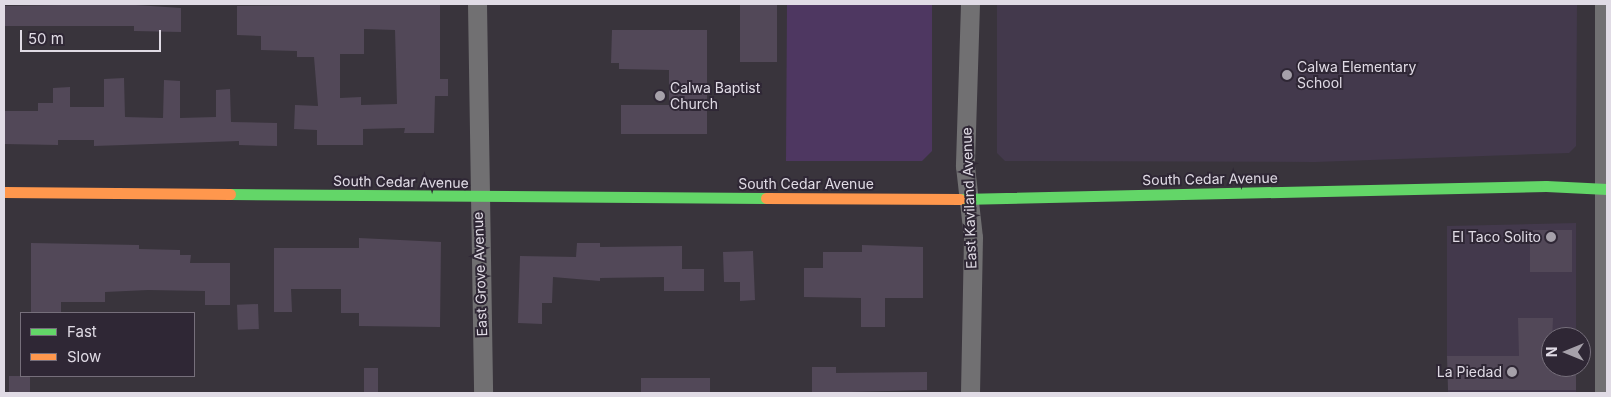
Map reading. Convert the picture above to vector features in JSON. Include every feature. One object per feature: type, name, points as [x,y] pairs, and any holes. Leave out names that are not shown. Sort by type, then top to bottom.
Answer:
[{"type":"main road","name":"South Cedar Avenue","points":[[4,192],[478,198],[968,199],[1536,187],[1605,190]]},
{"type":"street","name":"East Grove Avenue","points":[[477,4],[478,198],[483,393]]},
{"type":"street","name":"East Kaviland Avenue","points":[[970,4],[968,199],[972,237],[970,393]]},
{"type":"street","points":[[1604,4],[1604,393]]},
{"type":"shaded area","points":[[787,4],[932,4],[932,151],[922,161],[786,161]]},
{"type":"shaded area","name":"Calwa Elementary School","points":[[997,4],[1577,4],[1576,146],[1569,153],[1315,162],[1005,161],[997,153]]},
{"type":"shaded area","points":[[1576,223],[1576,327],[1541,327],[1541,356],[1447,356],[1447,226]]},
{"type":"shaded area","points":[[1448,390],[1576,390],[1576,393],[1448,393]]},
{"type":"building","points":[[121,4],[181,8],[181,32],[134,31],[134,26],[4,26],[4,6]]},
{"type":"building","points":[[440,4],[440,79],[448,79],[448,96],[435,96],[434,133],[404,133],[405,128],[363,129],[363,145],[317,145],[317,130],[294,129],[295,105],[318,106],[314,57],[297,57],[297,51],[261,50],[261,36],[237,35],[237,6]],"holes":[[[364,29],[395,30],[397,104],[361,105],[361,97],[340,98],[340,54],[364,54]]]},
{"type":"building","points":[[740,4],[777,4],[777,62],[740,62]]},
{"type":"building","points":[[612,30],[707,30],[707,134],[621,134],[621,105],[669,105],[669,70],[619,69],[619,63],[611,63]]},
{"type":"building","points":[[124,78],[125,117],[163,118],[164,80],[180,81],[180,118],[216,117],[216,90],[230,89],[231,122],[277,123],[277,146],[239,145],[239,141],[94,146],[94,140],[58,140],[58,145],[4,144],[4,111],[38,111],[38,103],[53,103],[53,88],[70,87],[70,107],[104,107],[104,79]]},
{"type":"building","points":[[1530,230],[1572,230],[1572,272],[1530,272]]},
{"type":"building","points":[[359,238],[441,242],[440,327],[359,326],[359,313],[341,313],[341,289],[291,289],[292,312],[274,312],[274,248],[359,248]]},
{"type":"building","points":[[31,243],[139,245],[139,249],[180,250],[180,255],[191,255],[190,263],[230,263],[230,305],[205,305],[205,291],[148,290],[105,292],[105,302],[61,302],[61,312],[31,312]]},
{"type":"building","points":[[577,243],[600,243],[600,247],[682,246],[682,269],[704,269],[704,291],[664,291],[664,277],[600,278],[600,281],[553,277],[552,303],[542,303],[542,324],[518,323],[520,256],[576,257]]},
{"type":"building","points":[[862,245],[923,247],[923,298],[885,298],[885,327],[861,327],[861,298],[804,297],[804,268],[823,268],[823,252],[862,252]]},
{"type":"building","points":[[753,251],[755,300],[740,301],[740,282],[724,282],[723,252]]},
{"type":"building","points":[[258,304],[259,329],[238,330],[237,305]]},
{"type":"building","name":"La Piedad","points":[[1518,318],[1553,318],[1553,327],[1541,327],[1541,377],[1576,377],[1576,390],[1448,390],[1447,356],[1519,356]]},
{"type":"building","points":[[812,367],[836,367],[836,373],[927,372],[927,390],[812,393]]},
{"type":"building","points":[[364,368],[378,368],[378,393],[364,393]]},
{"type":"building","points":[[9,376],[30,377],[30,393],[9,393]]},
{"type":"building","points":[[641,378],[710,378],[710,393],[641,393]]},
{"type":"traffic: fast","points":[[960,199],[1546,186],[1607,189]]},
{"type":"traffic: fast","points":[[230,194],[766,198]]},
{"type":"traffic: slow","points":[[4,192],[230,194]]},
{"type":"traffic: slow","points":[[766,198],[960,199]]},
{"type":"place","name":"Calwa Elementary School","points":[[1287,75]]},
{"type":"place","name":"Calwa Baptist Church","points":[[660,96]]},
{"type":"place","name":"El Taco Solito","points":[[1551,237]]},
{"type":"place","name":"La Piedad","points":[[1512,372]]}]
